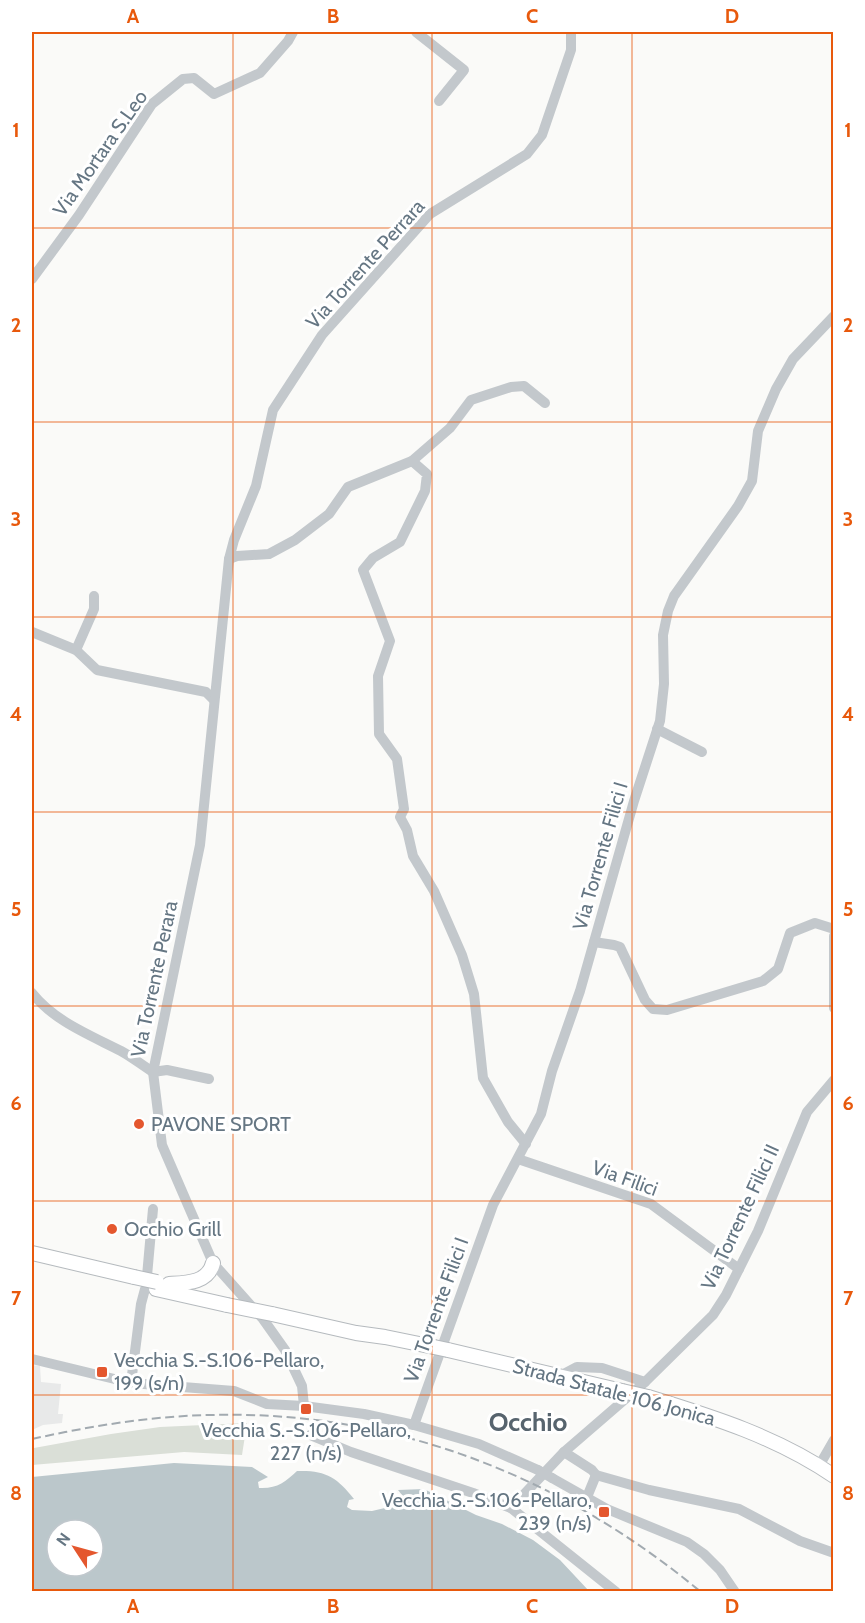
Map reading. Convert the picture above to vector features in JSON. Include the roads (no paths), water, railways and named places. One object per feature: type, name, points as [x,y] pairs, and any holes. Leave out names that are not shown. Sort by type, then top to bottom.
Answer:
[{"type":"main road","name":"Strada Statale 106 Jonica","points":[[32,1252],[149,1283]]},
{"type":"main road","name":"Strada Statale 106 Jonica","points":[[32,1259],[273,1311],[356,1333],[385,1336],[570,1375],[708,1415],[755,1432],[834,1476]]},
{"type":"main road","points":[[149,1283],[198,1281],[206,1277],[212,1267]]},
{"type":"street","name":"Via Mortara S.Leo","points":[[32,279],[79,214],[152,104],[183,79],[194,78],[214,94],[260,73],[293,32]]},
{"type":"street","points":[[416,32],[464,70],[439,101]]},
{"type":"street","name":"Via Torrente Perrara","points":[[229,559],[234,540],[256,486],[273,410],[322,335],[430,214],[527,154],[542,135],[571,50],[571,32]]},
{"type":"street","name":"Via Torrente Filici I","points":[[414,1425],[490,1213],[541,1114],[552,1071],[594,942],[657,729],[664,684],[663,635],[671,604],[738,506],[752,481],[758,431],[793,359],[834,316]]},
{"type":"street","points":[[229,559],[237,555],[269,554],[295,540],[329,514],[348,486],[412,461],[450,428],[471,400],[512,387],[524,386],[545,403]]},
{"type":"street","points":[[412,461],[427,474],[425,491],[400,542],[373,558],[363,570],[390,641],[378,676],[379,734],[397,759],[404,809],[400,818],[407,830],[413,856],[434,891],[462,955],[474,994],[483,1078],[508,1122],[526,1144]]},
{"type":"street","name":"Via Torrente Perara","points":[[229,559],[200,845],[153,1072],[162,1144],[212,1267],[263,1319],[285,1350],[302,1386],[304,1406]]},
{"type":"street","points":[[76,651],[94,609],[94,596]]},
{"type":"street","points":[[32,632],[76,651],[97,670],[206,692],[214,700]]},
{"type":"street","points":[[657,729],[702,752]]},
{"type":"street","points":[[594,942],[620,947],[645,1000],[653,1009],[668,1010],[763,981],[778,969],[790,933],[815,923],[834,929]]},
{"type":"street","points":[[834,936],[834,1008]]},
{"type":"street","points":[[32,993],[51,1012],[153,1072],[167,1070],[209,1079]]},
{"type":"street","name":"Via Torrente Filici II","points":[[511,1508],[564,1452],[645,1382],[713,1315],[758,1231],[807,1112],[834,1080]]},
{"type":"street","name":"Via Filici","points":[[518,1159],[651,1204],[739,1269]]},
{"type":"street","points":[[131,1383],[141,1304],[149,1283],[153,1209]]},
{"type":"street","points":[[32,1359],[131,1383],[234,1392],[267,1404],[304,1406],[364,1414],[414,1425],[479,1444],[538,1470],[607,1509],[687,1542],[705,1554],[720,1569],[735,1592]]},
{"type":"street","points":[[570,1375],[577,1367],[602,1368],[645,1382]]},
{"type":"street","points":[[310,1435],[351,1452],[473,1492],[511,1508],[616,1592]]},
{"type":"street","points":[[819,1466],[834,1440]]},
{"type":"street","points":[[564,1452],[596,1475],[650,1490],[739,1509],[800,1541],[834,1553]]},
{"type":"street","points":[[587,1497],[596,1475]]},
{"type":"railway","points":[[32,1439],[121,1422],[211,1415],[279,1416],[345,1424],[410,1438],[472,1458],[533,1484],[591,1515],[647,1551],[701,1592]]},
{"type":"place","name":"PAVONE SPORT","points":[[139,1124]]},
{"type":"place","name":"Occhio Grill","points":[[112,1229]]},
{"type":"place","name":"Vecchia S.-S.106-Pellaro, 199 (s/n)","points":[[102,1372]]},
{"type":"place","name":"Vecchia S.-S.106-Pellaro, 227 (n/s)","points":[[306,1409]]},
{"type":"place","name":"Vecchia S.-S.106-Pellaro, 239 (n/s)","points":[[604,1512]]},
{"type":"district","name":"Occhio","points":[[528,1422]]}]
